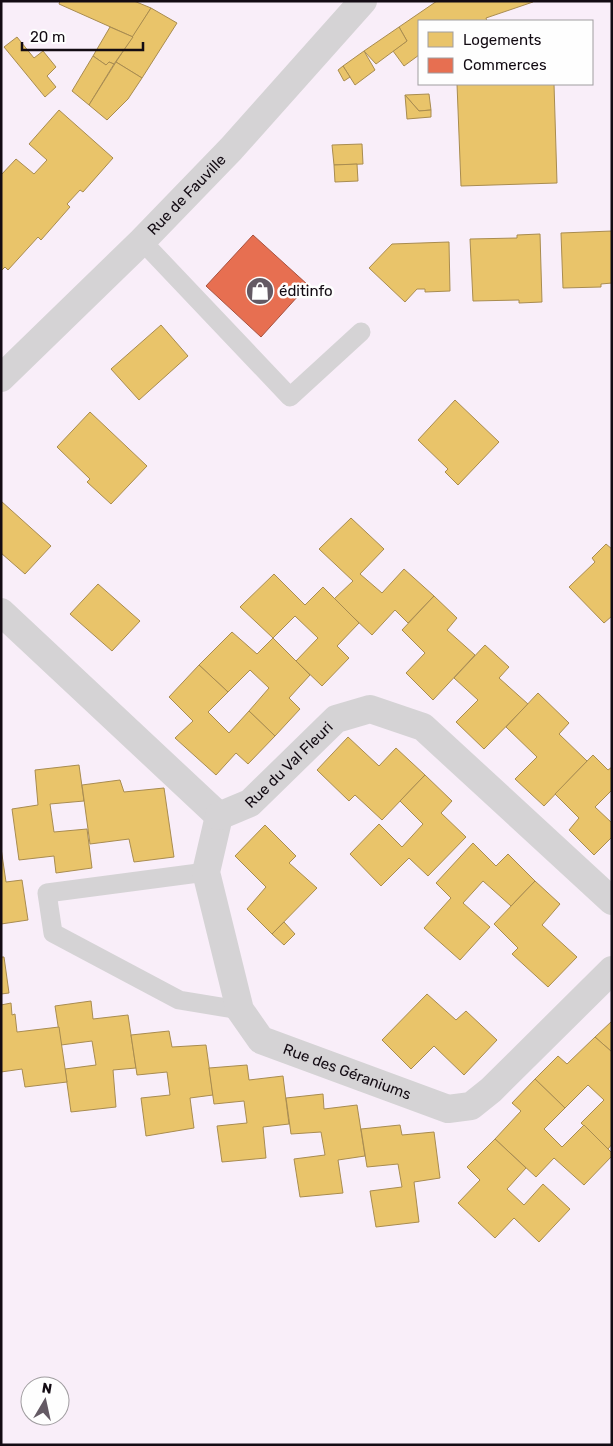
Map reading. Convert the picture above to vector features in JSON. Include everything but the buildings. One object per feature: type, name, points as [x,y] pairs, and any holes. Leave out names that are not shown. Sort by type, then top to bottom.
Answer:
[{"type":"street","name":"Rue de Fauville","points":[[1,378],[142,241],[231,149],[363,1]]},
{"type":"street","points":[[1,612],[220,816]]},
{"type":"street","name":"Rue du Val Fleuri","points":[[220,816],[250,803],[336,719],[370,709],[423,727],[611,899]]},
{"type":"street","name":"Rue des Géraniums","points":[[220,816],[206,872],[240,1010],[261,1040],[448,1109],[472,1106],[491,1090],[612,970]]},
{"type":"lane","points":[[142,241],[290,397],[361,332]]},
{"type":"lane","points":[[206,872],[47,893],[53,933],[179,1000],[240,1010]]},
{"type":"place","name":"éditinfo","points":[[260,291]]}]
